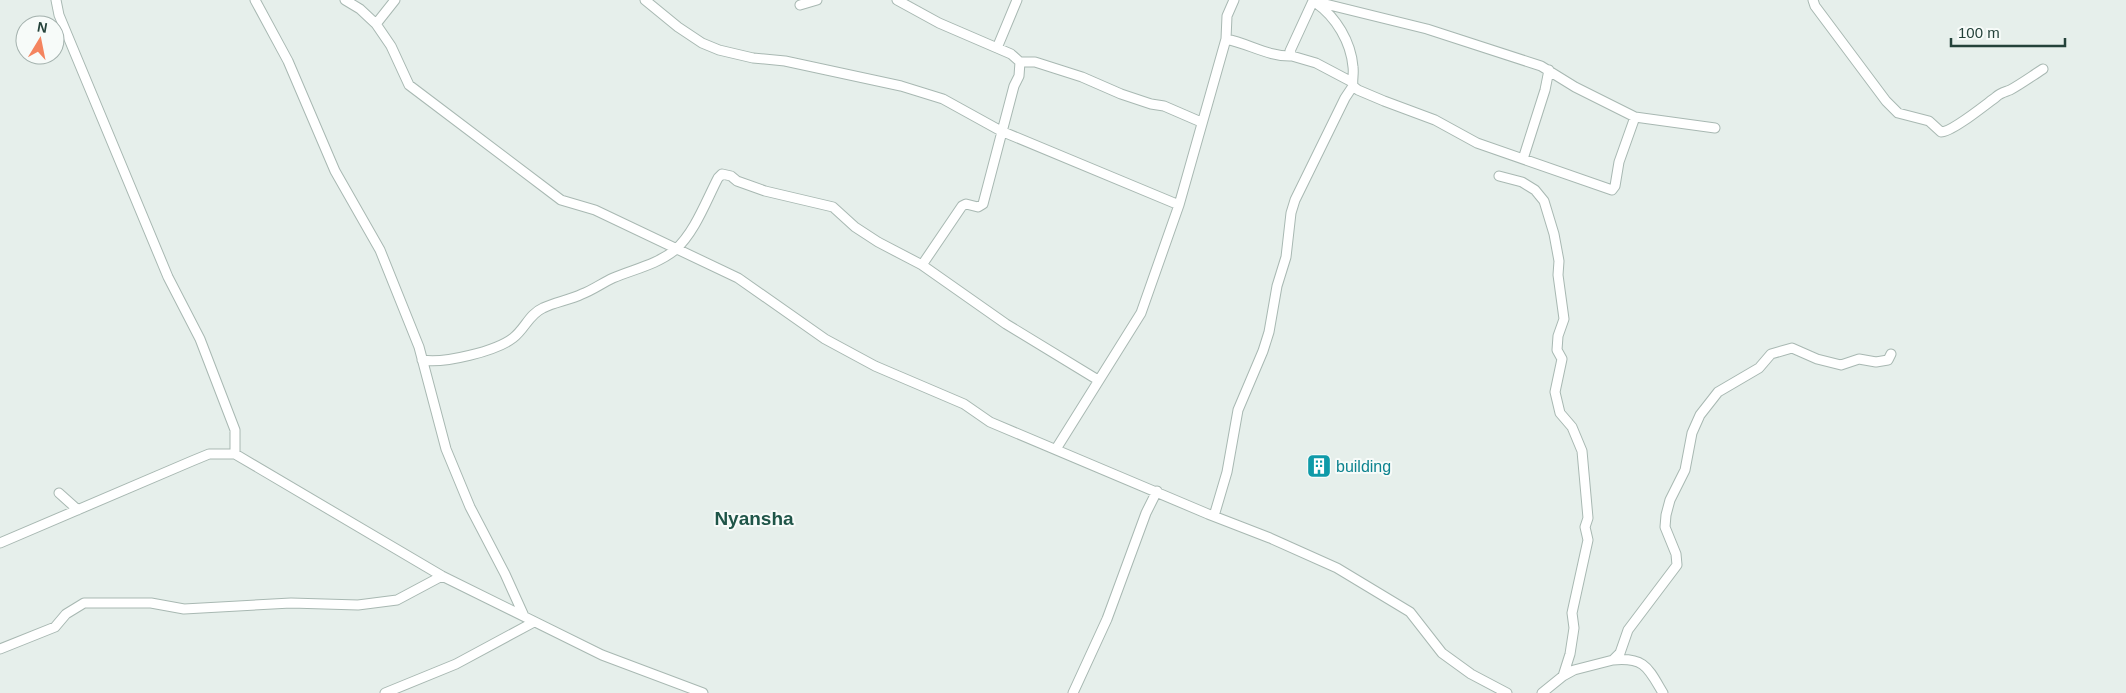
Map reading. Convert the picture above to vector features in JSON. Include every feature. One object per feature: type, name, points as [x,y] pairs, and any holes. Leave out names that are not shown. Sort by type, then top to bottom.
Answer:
[{"type":"street","points":[[56,0],[59,15],[168,277],[207,358],[235,430],[235,454]]},
{"type":"street","points":[[255,0],[288,61],[335,170],[380,250],[414,333],[450,457],[470,507],[505,574],[524,616]]},
{"type":"street","points":[[345,0],[360,9],[376,24],[391,46],[409,85],[561,200],[595,210],[738,278],[826,339],[875,366],[964,404],[990,422],[1270,538],[1337,568],[1410,612],[1442,654],[1471,674],[1507,693]]},
{"type":"street","points":[[376,24],[395,0]]},
{"type":"street","points":[[645,0],[678,27],[702,43],[719,50],[753,58],[785,61],[901,86],[943,99],[1002,131],[1179,205]]},
{"type":"street","points":[[800,5],[817,0]]},
{"type":"street","points":[[897,0],[939,23],[1011,54],[1020,62],[1035,62],[1082,77],[1121,94],[1151,104],[1164,106],[1201,122]]},
{"type":"street","points":[[997,48],[1017,0]]},
{"type":"street","points":[[1056,449],[1142,313],[1179,205],[1226,39],[1227,16],[1234,0]]},
{"type":"street","points":[[1292,56],[1290,50],[1313,0]]},
{"type":"street","points":[[1313,0],[1427,29],[1542,66],[1575,87],[1635,117],[1715,128]]},
{"type":"street","points":[[1214,516],[1227,472],[1238,410],[1263,352],[1269,332],[1277,286],[1286,257],[1291,213],[1295,200],[1353,84],[1353,66],[1342,30],[1325,9],[1313,0]]},
{"type":"street","points":[[1813,0],[1815,6],[1886,101],[1898,113],[1929,121],[1940,132],[1955,127],[1996,96],[2010,90],[2043,69]]},
{"type":"street","points":[[1226,39],[1245,43],[1275,55],[1292,56],[1321,65],[1384,102],[1435,120],[1477,143],[1612,190],[1615,186],[1619,162],[1635,117]]},
{"type":"street","points":[[922,265],[962,206],[966,204],[978,207],[983,204],[1014,86],[1020,70],[1020,62]]},
{"type":"street","points":[[1524,159],[1545,90],[1549,70]]},
{"type":"street","points":[[422,360],[437,361],[469,356],[502,344],[513,338],[532,316],[542,308],[564,302],[612,278],[656,263],[676,249],[693,227],[718,178],[722,174],[726,174],[738,181],[765,191],[833,207],[855,227],[878,242],[922,265],[1006,324],[1098,380]]},
{"type":"street","points":[[1499,176],[1528,184],[1540,196],[1554,234],[1559,261],[1558,275],[1564,319],[1558,336],[1557,350],[1562,359],[1555,392],[1560,413],[1572,427],[1582,451],[1588,518],[1585,527],[1588,540],[1572,613],[1574,620],[1571,646],[1566,671],[1563,676]]},
{"type":"street","points":[[1613,660],[1620,653],[1628,630],[1676,565],[1676,554],[1665,527],[1666,515],[1670,500],[1685,470],[1692,433],[1700,415],[1718,392],[1759,368],[1771,354],[1792,348],[1817,359],[1841,365],[1860,359],[1876,362],[1888,360],[1891,354]]},
{"type":"street","points":[[0,543],[209,454],[235,454],[442,576],[602,655],[702,693]]},
{"type":"street","points":[[59,492],[78,510]]},
{"type":"street","points":[[1073,693],[1107,619],[1146,513],[1157,492]]},
{"type":"street","points":[[0,649],[55,627],[66,614],[84,602],[151,603],[184,609],[291,603],[358,605],[397,600],[442,576]]},
{"type":"street","points":[[385,693],[456,664],[534,622]]},
{"type":"street","points":[[1542,693],[1563,676],[1574,670],[1613,660],[1636,660],[1644,666],[1663,693]]},
{"type":"place","name":"building","points":[[1319,466]]},
{"type":"district","name":"Nyansha","points":[[754,518]]}]
